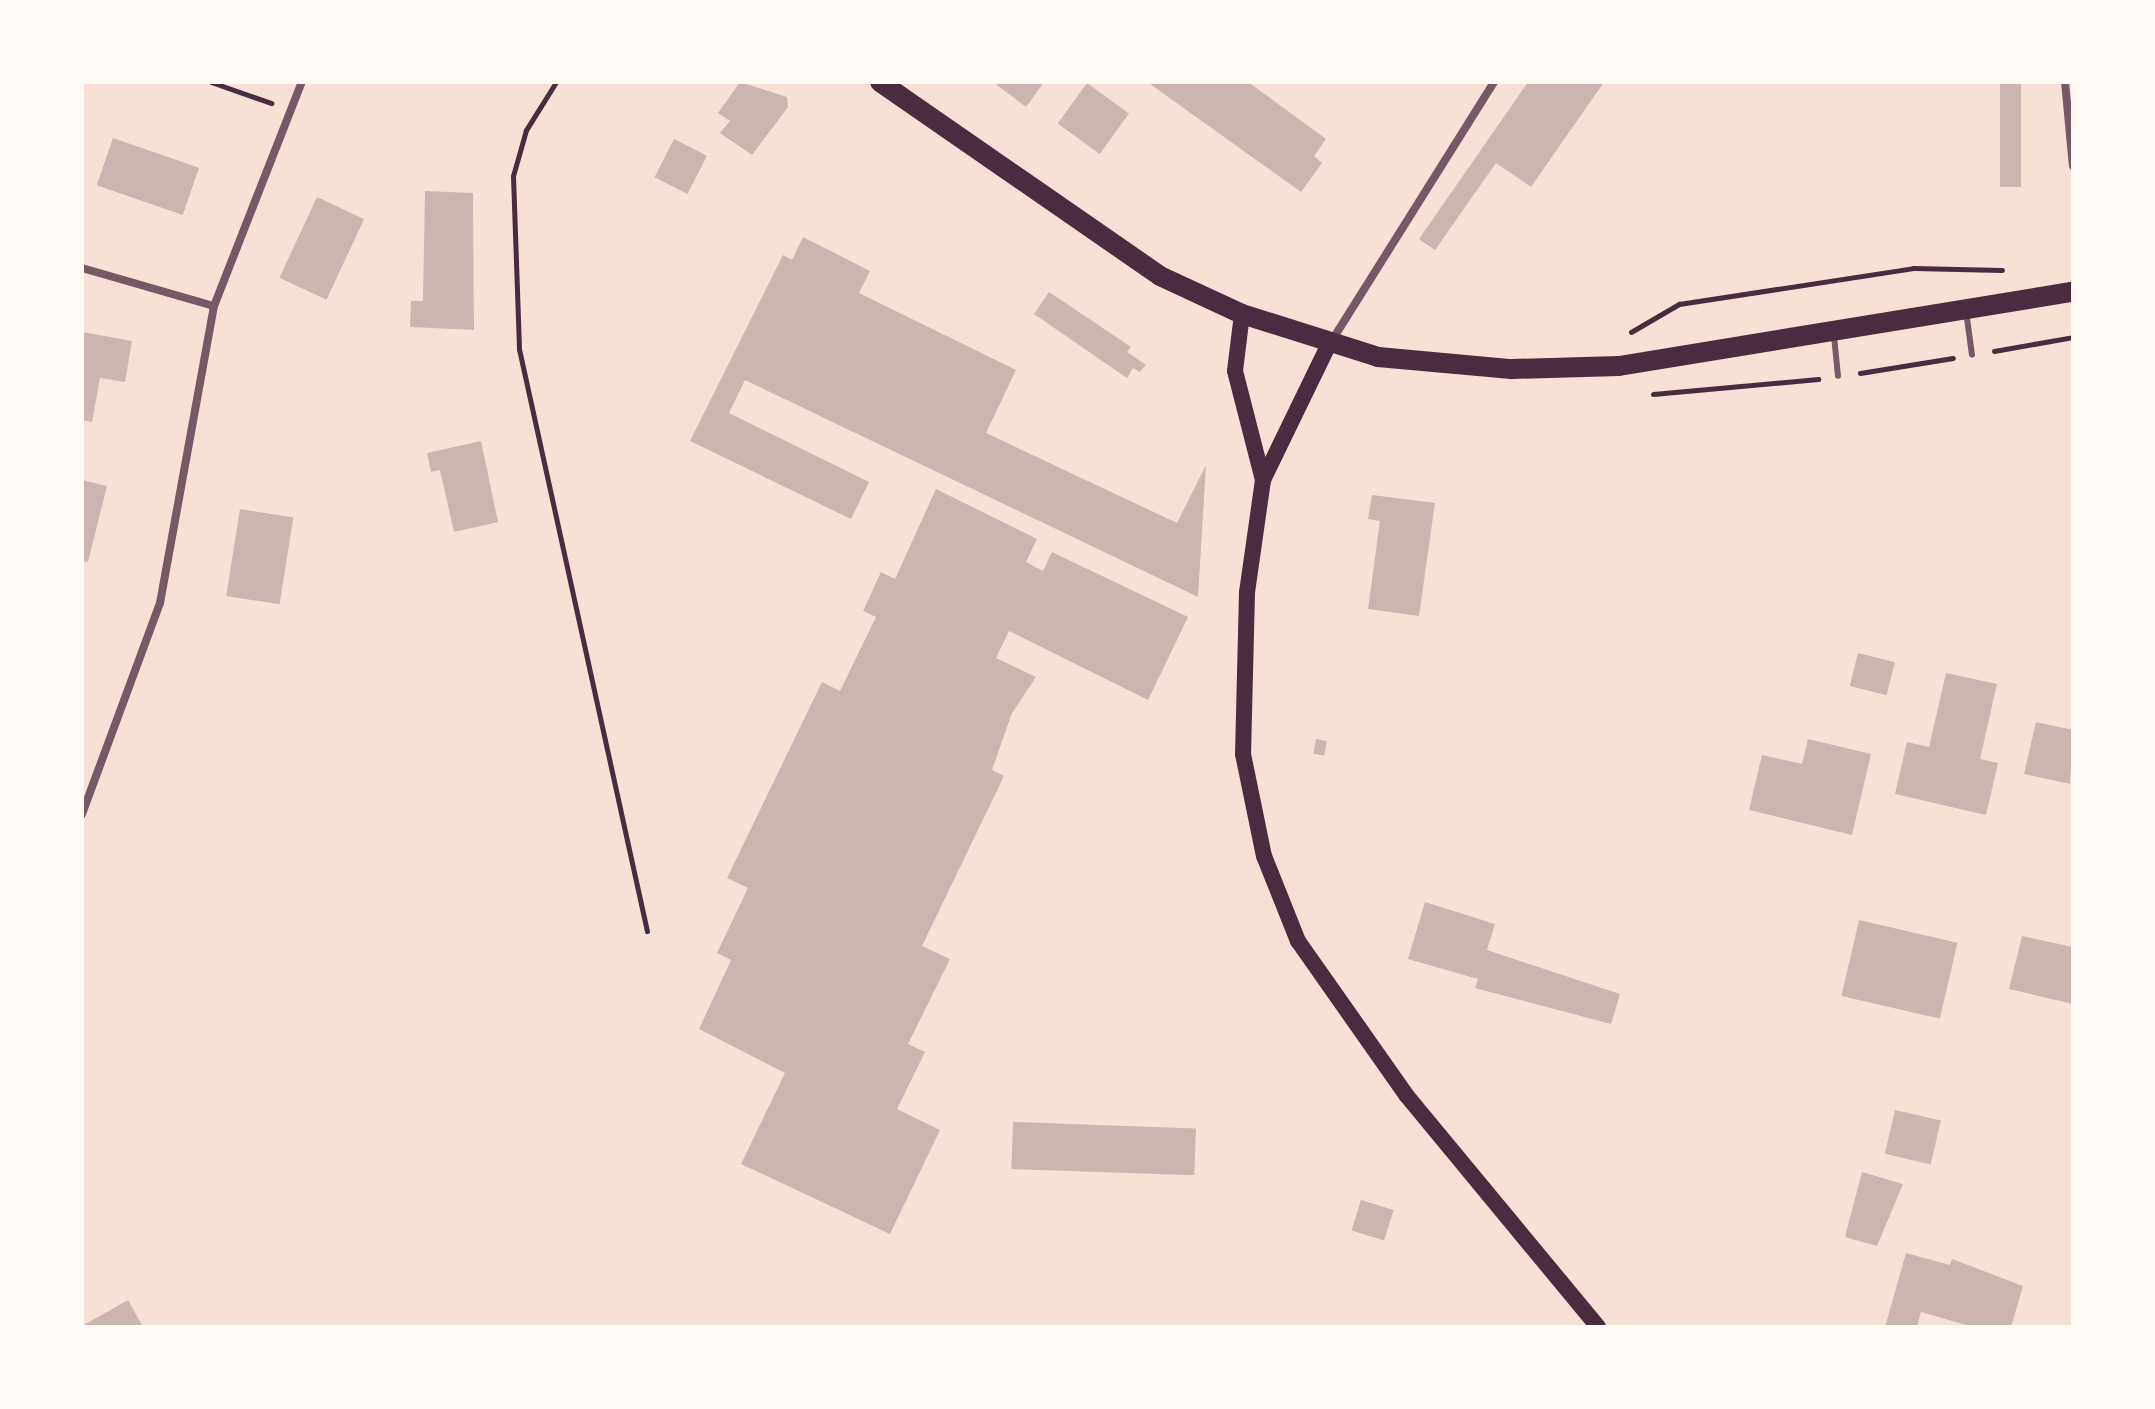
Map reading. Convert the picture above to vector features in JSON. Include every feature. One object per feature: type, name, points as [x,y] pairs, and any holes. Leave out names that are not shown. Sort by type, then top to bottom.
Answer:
[{"type":"main road","points":[[880,82],[1148,268],[1242,314],[1378,357],[1511,369],[1619,366],[1834,335],[2073,292]]},
{"type":"main road","points":[[1242,314],[1235,371],[1263,480]]},
{"type":"main road","points":[[1330,342],[1263,480],[1247,592],[1243,754],[1264,856],[1298,941],[1407,1096],[1598,1327]]},
{"type":"street","points":[[82,814],[160,603],[214,306],[302,82]]},
{"type":"street","points":[[1330,342],[1494,82]]},
{"type":"street","points":[[2065,82],[2073,166]]},
{"type":"street","points":[[82,268],[214,306]]},
{"type":"lane","points":[[1966,311],[1972,355]]},
{"type":"lane","points":[[1834,335],[1838,376]]},
{"type":"path","points":[[211,82],[291,110]]},
{"type":"path","points":[[556,82],[526,130],[513,176],[519,349],[647,931]]},
{"type":"path","points":[[1625,336],[1679,304],[1913,268],[2010,268]]},
{"type":"building","points":[[740,82],[787,97],[788,107],[752,155],[720,133],[730,121],[718,113]]},
{"type":"building","points":[[993,82],[1044,82],[1026,107]]},
{"type":"building","points":[[1248,82],[1326,139],[1314,156],[1322,163],[1301,192],[1150,84]]},
{"type":"building","points":[[1528,82],[1604,82],[1531,187],[1496,163],[1435,250],[1419,239]]},
{"type":"building","points":[[2000,82],[2021,82],[2021,187],[2000,187]]},
{"type":"building","points":[[1087,83],[1129,114],[1100,154],[1058,123]]},
{"type":"building","points":[[113,138],[199,168],[183,215],[97,185]]},
{"type":"building","points":[[674,139],[707,156],[687,194],[654,177]]},
{"type":"building","points":[[425,191],[473,193],[474,330],[410,327],[411,301],[423,301]]},
{"type":"building","points":[[317,197],[364,219],[327,300],[279,278]]},
{"type":"building","points":[[803,237],[870,271],[859,293],[1016,370],[986,433],[1177,523],[1206,465],[1198,597],[745,380],[729,413],[869,482],[851,519],[690,441],[783,255],[792,260]]},
{"type":"building","points":[[1049,292],[1131,347],[1127,352],[1146,365],[1140,372],[1133,368],[1127,378],[1034,314]]},
{"type":"building","points":[[82,332],[132,341],[125,382],[100,378],[92,422],[82,420]]},
{"type":"building","points":[[481,441],[498,522],[454,532],[440,470],[431,472],[427,453]]},
{"type":"building","points":[[82,480],[107,486],[88,562],[82,561]]},
{"type":"building","points":[[936,489],[1037,539],[1026,562],[1043,571],[1052,552],[1188,617],[1148,700],[1009,631],[996,658],[1036,677],[1012,713],[992,770],[1004,776],[922,946],[950,959],[908,1044],[925,1052],[897,1109],[940,1130],[890,1234],[741,1164],[785,1073],[699,1029],[731,960],[717,953],[748,888],[727,878],[822,682],[840,691],[876,617],[863,611],[881,572],[895,579]]},
{"type":"building","points":[[1372,495],[1435,503],[1419,616],[1368,609],[1380,521],[1368,519]]},
{"type":"building","points":[[240,509],[293,517],[280,604],[226,596]]},
{"type":"building","points":[[1858,653],[1895,662],[1887,695],[1850,686]]},
{"type":"building","points":[[1946,673],[1997,684],[1980,759],[1998,763],[1986,815],[1895,794],[1907,742],[1929,747]]},
{"type":"building","points":[[2036,722],[2073,730],[2070,784],[2024,774]]},
{"type":"building","points":[[1316,739],[1327,741],[1324,756],[1313,754]]},
{"type":"building","points":[[1808,739],[1871,754],[1852,835],[1749,810],[1762,755],[1802,764]]},
{"type":"building","points":[[1425,902],[1495,924],[1487,950],[1620,994],[1611,1024],[1475,988],[1478,979],[1408,959]]},
{"type":"building","points":[[1859,920],[1957,943],[1940,1019],[1841,996]]},
{"type":"building","points":[[2022,936],[2073,947],[2073,1004],[2009,989]]},
{"type":"building","points":[[1895,1110],[1941,1121],[1931,1164],[1885,1154]]},
{"type":"building","points":[[1013,1122],[1196,1128],[1194,1175],[1011,1169]]},
{"type":"building","points":[[1862,1172],[1903,1184],[1877,1246],[1845,1237]]},
{"type":"building","points":[[1361,1200],[1394,1210],[1384,1241],[1352,1231]]},
{"type":"building","points":[[1906,1253],[1950,1265],[1952,1259],[2023,1286],[2011,1327],[1973,1327],[1921,1312],[1917,1327],[1885,1327]]},
{"type":"building","points":[[128,1300],[143,1327],[82,1327],[82,1326]]}]
